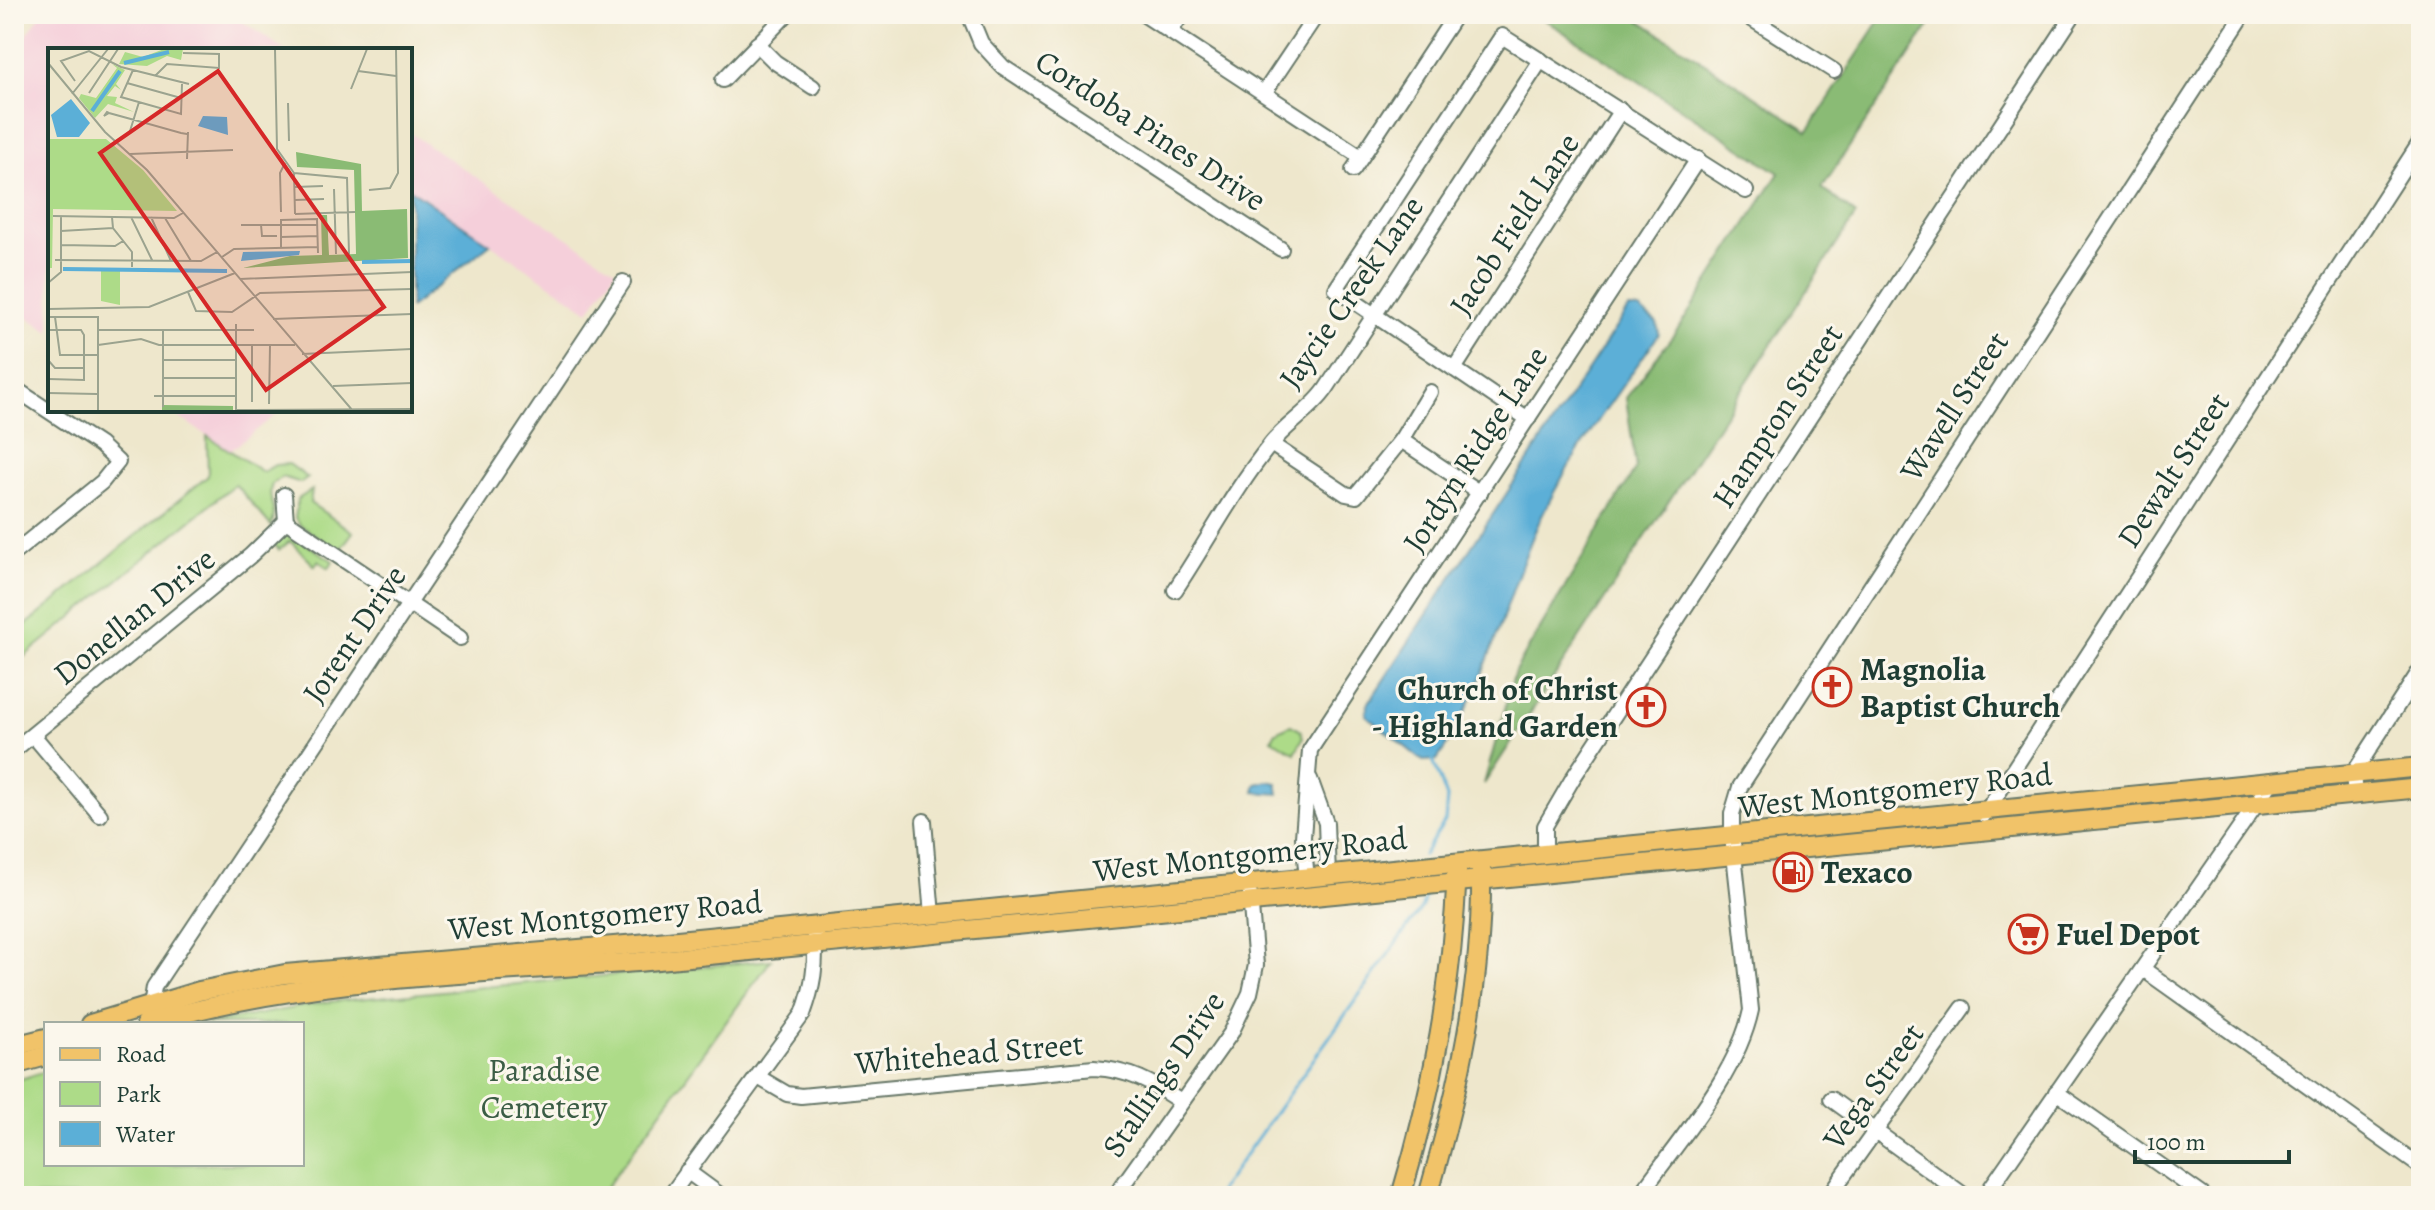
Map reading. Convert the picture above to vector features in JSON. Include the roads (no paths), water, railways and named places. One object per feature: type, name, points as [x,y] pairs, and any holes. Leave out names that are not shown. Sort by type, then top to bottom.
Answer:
[{"type":"main road","name":"West Montgomery Road","points":[[155,1022],[245,998],[347,984],[1733,845],[1986,811],[2421,767]]},
{"type":"main road","name":"West Montgomery Road","points":[[1481,870],[1545,855],[1974,831],[2421,788]]},
{"type":"main road","points":[[1428,1196],[1460,1078],[1473,1008],[1481,870]]},
{"type":"main road","name":"West Montgomery Road","points":[[96,1022],[242,980],[344,966],[814,935],[932,915],[1250,893],[1328,876],[1457,873]]},
{"type":"main road","points":[[1401,1196],[1435,1072],[1448,997],[1457,873]]},
{"type":"main road","points":[[14,1046],[44,1038]]},
{"type":"main road","points":[[14,1065],[44,1057]]},
{"type":"main road","points":[[1435,1072],[1460,1078]]},
{"type":"street","points":[[723,80],[787,14]]},
{"type":"street","name":"Cordoba Pines Drive","points":[[969,14],[981,43],[1003,67],[1281,249]]},
{"type":"street","points":[[1143,14],[1264,93],[1357,164],[1456,14]]},
{"type":"street","points":[[1170,32],[1182,14]]},
{"type":"street","points":[[1264,93],[1317,14]]},
{"type":"street","points":[[1744,14],[1834,71]]},
{"type":"street","name":"Hampton Street","points":[[1545,855],[1545,826],[1573,778],[2074,14]]},
{"type":"street","name":"Wavell Street","points":[[1639,1196],[1731,1064],[1746,1037],[1751,1010],[1732,814],[1740,787],[2244,14]]},
{"type":"street","points":[[1528,419],[1336,289],[1502,36],[1746,191]]},
{"type":"street","points":[[757,44],[775,62],[813,87]]},
{"type":"street","name":"Jaycie Creek Lane","points":[[1175,590],[1271,444],[1291,420],[1317,403],[1541,60]]},
{"type":"street","name":"Jacob Field Lane","points":[[1454,369],[1621,110]]},
{"type":"street","name":"Dewalt Street","points":[[1974,831],[2421,141]]},
{"type":"street","name":"Jordyn Ridge Lane","points":[[1307,879],[1303,837],[1310,750],[1698,159]]},
{"type":"street","name":"Jorent Drive","points":[[147,1022],[154,987],[623,282]]},
{"type":"street","points":[[14,388],[48,411]]},
{"type":"street","points":[[1271,444],[1346,494],[1356,496],[1361,494],[1401,440],[1430,392]]},
{"type":"street","points":[[14,553],[102,482],[118,462],[100,445],[50,412]]},
{"type":"street","points":[[1401,440],[1480,493]]},
{"type":"street","points":[[284,495],[286,521],[460,638]]},
{"type":"street","name":"Donellan Drive","points":[[14,750],[250,556],[286,521]]},
{"type":"street","points":[[2355,795],[2353,774],[2421,669]]},
{"type":"street","points":[[33,735],[100,815]]},
{"type":"street","points":[[1308,773],[1326,823],[1328,876]]},
{"type":"street","points":[[1985,1196],[2261,802],[2271,783]]},
{"type":"street","points":[[924,821],[932,915]]},
{"type":"street","name":"Stallings Drive","points":[[1115,1196],[1231,1033],[1250,993],[1256,965],[1250,893]]},
{"type":"street","points":[[670,1196],[803,1014],[813,987],[814,935]]},
{"type":"street","points":[[2143,969],[2421,1167]]},
{"type":"street","name":"Vega Street","points":[[1829,1196],[1963,1008]]},
{"type":"street","name":"Whitehead Street","points":[[758,1077],[787,1094],[801,1096],[1094,1068],[1120,1070],[1144,1077],[1181,1102]]},
{"type":"street","points":[[2056,1092],[2204,1196]]},
{"type":"street","points":[[1831,1099],[1965,1196]]},
{"type":"street","points":[[687,1171],[721,1196]]},
{"type":"water","points":[[412,190],[490,244],[412,306]]},
{"type":"water","points":[[1628,309],[1639,309],[1657,323],[1659,334],[1559,482],[1533,536],[1467,707],[1437,760],[1423,761],[1366,715],[1368,704]]},
{"type":"water","points":[[1268,781],[1277,783],[1279,794],[1254,792],[1256,784]]},
{"type":"waterway","points":[[1423,855],[1445,821],[1447,798],[1432,757]]},
{"type":"waterway","points":[[1216,1196],[1422,907],[1425,896]]},
{"type":"place","name":"Magnolia Baptist Church","points":[[1832,687]]},
{"type":"place","name":"Church of Christ - Highland Garden","points":[[1646,707]]},
{"type":"place","name":"Texaco","points":[[1793,872]]},
{"type":"place","name":"Fuel Depot","points":[[2028,934]]},
{"type":"park label","name":"Paradise Cemetery","points":[[544,1088]]}]
